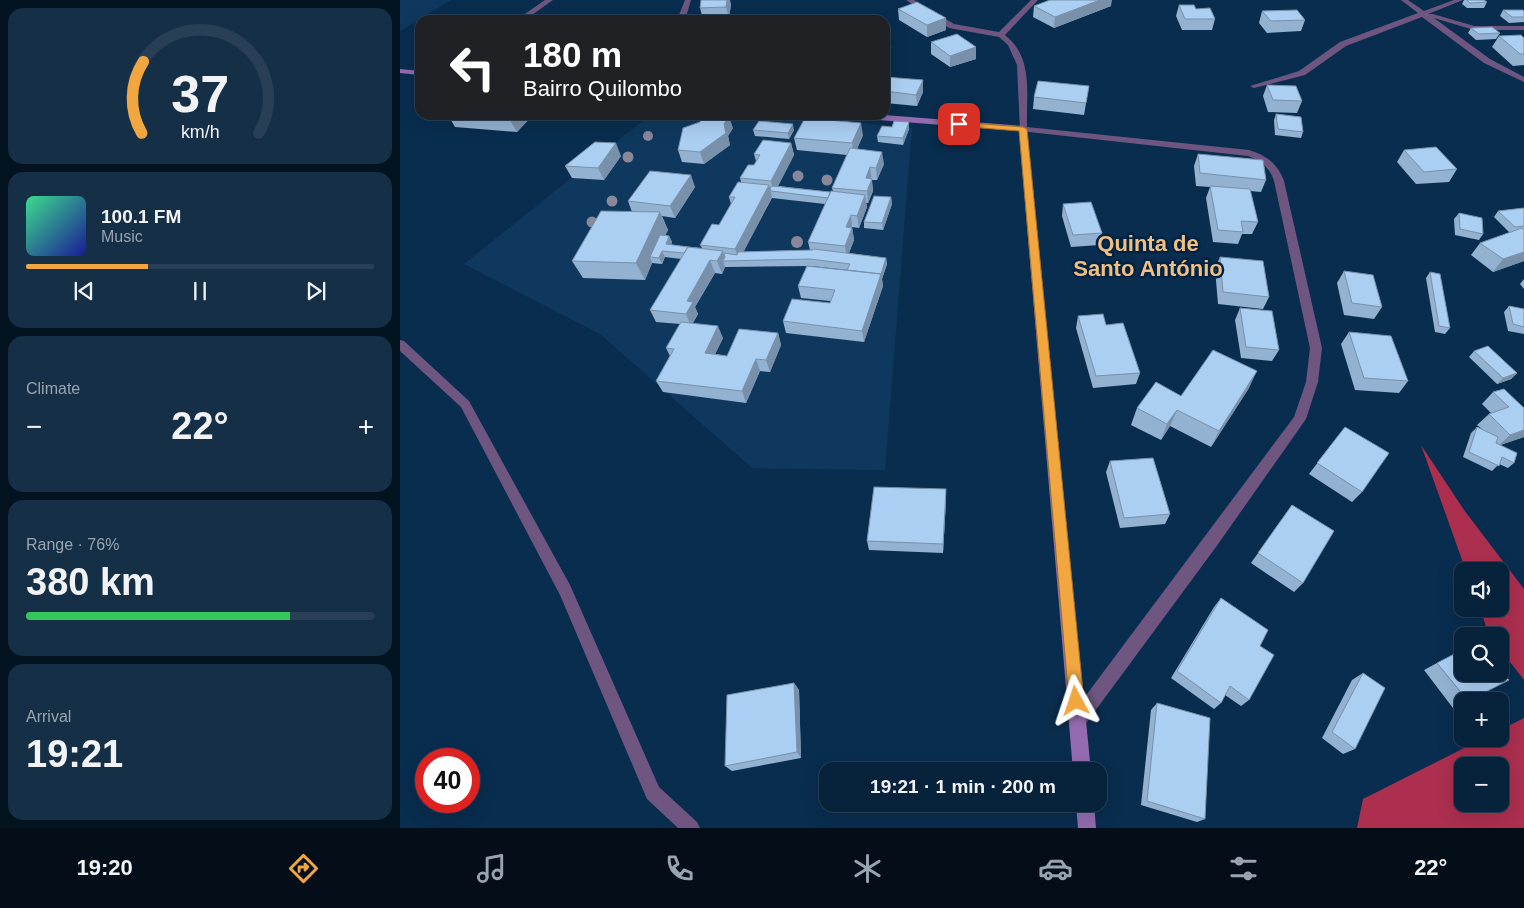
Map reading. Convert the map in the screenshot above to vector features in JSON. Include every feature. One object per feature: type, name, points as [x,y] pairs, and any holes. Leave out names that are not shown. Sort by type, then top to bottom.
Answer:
[{"type":"street","points":[[528,15],[550,0]]},
{"type":"street","points":[[683,15],[688,0]]},
{"type":"street","points":[[909,0],[952,26],[1001,35],[1008,39],[1016,49],[1022,71],[1023,129],[1081,762]]},
{"type":"street","points":[[1001,35],[1035,0]]},
{"type":"street","points":[[1404,0],[1487,61],[1524,80]]},
{"type":"street","points":[[1254,86],[1302,73],[1343,44],[1460,0]]},
{"type":"street","points":[[1424,13],[1474,28],[1524,28]]},
{"type":"street","points":[[400,71],[415,72]]},
{"type":"street","points":[[890,118],[1230,149],[1256,155],[1274,169],[1279,180],[1316,348],[1312,382],[1300,419],[1078,720]]},
{"type":"street","points":[[400,344],[466,404],[565,590],[653,793],[691,828]]},
{"type":"street","points":[[1086,812],[1087,828]]},
{"type":"shaded area","points":[[400,0],[451,0],[426,15],[415,15],[415,22],[400,31]]},
{"type":"shaded area","points":[[644,120],[833,120],[912,128],[885,470],[752,468],[600,334],[464,264]]},
{"type":"shaded area","points":[[1421,445],[1464,510],[1503,562],[1463,562]]},
{"type":"shaded area","points":[[1509,569],[1524,589],[1524,680],[1509,661],[1509,627],[1486,627],[1483,617],[1509,617]]},
{"type":"shaded area","points":[[1524,718],[1524,828],[1357,828],[1363,799],[1466,747],[1509,747],[1509,726]]},
{"type":"building","points":[[701,0],[727,0],[726,7],[700,8]]},
{"type":"building","points":[[1050,0],[1100,0],[1055,17],[1034,6]]},
{"type":"building","points":[[1467,0],[1484,0],[1487,2],[1470,3]]},
{"type":"building","points":[[917,2],[946,18],[927,25],[898,9]]},
{"type":"building","points":[[1179,5],[1194,5],[1196,9],[1210,8],[1215,19],[1185,19]]},
{"type":"building","points":[[1297,10],[1305,20],[1271,21],[1262,11]]},
{"type":"building","points":[[1503,10],[1523,10],[1524,17],[1512,17]]},
{"type":"building","points":[[1492,27],[1500,33],[1479,34],[1471,28]]},
{"type":"building","points":[[957,34],[976,47],[950,56],[931,42]]},
{"type":"building","points":[[1521,35],[1524,38],[1524,54],[1520,54],[1499,36]]},
{"type":"building","points":[[890,77],[923,80],[916,95],[890,92]]},
{"type":"building","points":[[1038,81],[1089,86],[1086,103],[1034,97]]},
{"type":"building","points":[[1267,85],[1296,86],[1302,101],[1273,100]]},
{"type":"building","points":[[1276,114],[1301,117],[1303,132],[1278,129]]},
{"type":"building","points":[[701,120],[726,120],[724,124],[726,133],[700,152],[678,150],[683,128]]},
{"type":"building","points":[[804,120],[861,123],[852,143],[794,138]]},
{"type":"building","points":[[759,121],[793,124],[788,133],[753,130]]},
{"type":"building","points":[[894,121],[909,122],[903,138],[877,136],[882,126],[892,127]]},
{"type":"building","points":[[763,140],[791,143],[771,181],[740,178],[748,165],[754,165],[760,155],[754,154]]},
{"type":"building","points":[[595,142],[616,143],[598,168],[565,166]]},
{"type":"building","points":[[1436,147],[1457,169],[1424,172],[1404,150]]},
{"type":"building","points":[[850,148],[882,152],[876,168],[870,167],[866,178],[872,179],[867,191],[832,188]]},
{"type":"building","points":[[1198,154],[1263,160],[1266,180],[1200,173]]},
{"type":"building","points":[[650,171],[691,175],[670,206],[628,201]]},
{"type":"building","points":[[738,182],[769,185],[735,249],[700,245],[712,224],[719,225],[735,197],[729,197]]},
{"type":"building","points":[[1210,186],[1250,189],[1258,222],[1241,221],[1243,232],[1218,230]]},
{"type":"building","points":[[770,187],[830,192],[828,198],[771,191]]},
{"type":"building","points":[[831,191],[865,195],[857,216],[851,215],[846,227],[852,228],[845,246],[808,242]]},
{"type":"building","points":[[874,196],[891,197],[882,223],[864,222]]},
{"type":"building","points":[[1091,202],[1102,233],[1073,235],[1063,204]]},
{"type":"building","points":[[1524,208],[1524,226],[1515,227],[1498,211]]},
{"type":"building","points":[[601,211],[660,212],[636,263],[572,261]]},
{"type":"building","points":[[1459,213],[1482,218],[1483,234],[1460,229]]},
{"type":"building","points":[[1522,228],[1524,230],[1524,252],[1503,259],[1480,243]]},
{"type":"building","points":[[660,235],[669,236],[666,244],[688,247],[684,253],[662,251],[659,258],[650,257]]},
{"type":"building","points":[[688,247],[723,251],[717,261],[710,260],[687,301],[693,302],[686,314],[650,310]]},
{"type":"building","points":[[814,249],[886,258],[881,274],[847,270],[850,264],[810,259],[723,261],[724,253],[737,255],[738,252]]},
{"type":"building","points":[[1220,257],[1263,261],[1269,297],[1223,292]]},
{"type":"building","points":[[807,266],[881,274],[862,331],[783,321],[792,299],[830,303],[835,290],[798,286]]},
{"type":"building","points":[[1344,271],[1373,275],[1382,307],[1352,303]]},
{"type":"building","points":[[1430,272],[1440,274],[1450,328],[1439,326]]},
{"type":"building","points":[[1509,306],[1524,309],[1524,327],[1513,324]]},
{"type":"building","points":[[1240,308],[1272,311],[1279,350],[1246,347]]},
{"type":"building","points":[[1103,314],[1106,325],[1123,323],[1140,373],[1096,376],[1078,316]]},
{"type":"building","points":[[681,322],[718,326],[705,353],[727,356],[739,329],[778,333],[766,360],[756,359],[742,391],[656,381],[674,349],[666,348]]},
{"type":"building","points":[[1349,332],[1391,336],[1408,381],[1364,378]]},
{"type":"building","points":[[1488,346],[1517,373],[1503,378],[1474,351]]},
{"type":"building","points":[[1213,350],[1257,371],[1219,431],[1177,410],[1167,424],[1137,408],[1156,382],[1181,396]]},
{"type":"building","points":[[1504,389],[1524,408],[1524,430],[1510,435],[1489,414],[1509,407],[1493,392]]},
{"type":"building","points":[[1345,427],[1389,453],[1362,492],[1317,463]]},
{"type":"building","points":[[1477,427],[1498,437],[1496,443],[1517,453],[1514,463],[1502,457],[1499,466],[1469,452]]},
{"type":"building","points":[[1153,458],[1170,514],[1124,518],[1110,461]]},
{"type":"building","points":[[874,487],[946,489],[943,544],[867,541]]},
{"type":"building","points":[[1292,505],[1334,531],[1303,583],[1258,553]]},
{"type":"building","points":[[1221,598],[1268,630],[1260,646],[1274,655],[1249,700],[1230,686],[1221,703],[1177,671]]},
{"type":"building","points":[[1454,654],[1454,682],[1505,682],[1486,692],[1461,692],[1437,663]]},
{"type":"building","points":[[1363,673],[1385,688],[1355,749],[1332,732]]},
{"type":"building","points":[[794,683],[797,752],[725,766],[727,695]]},
{"type":"building","points":[[1157,703],[1210,718],[1205,819],[1147,801]]},
{"type":"district","name":"Quinta de Santo António","points":[[1148,256]]},
{"type":"route","points":[[959,124],[1023,129],[1076,701]]}]
